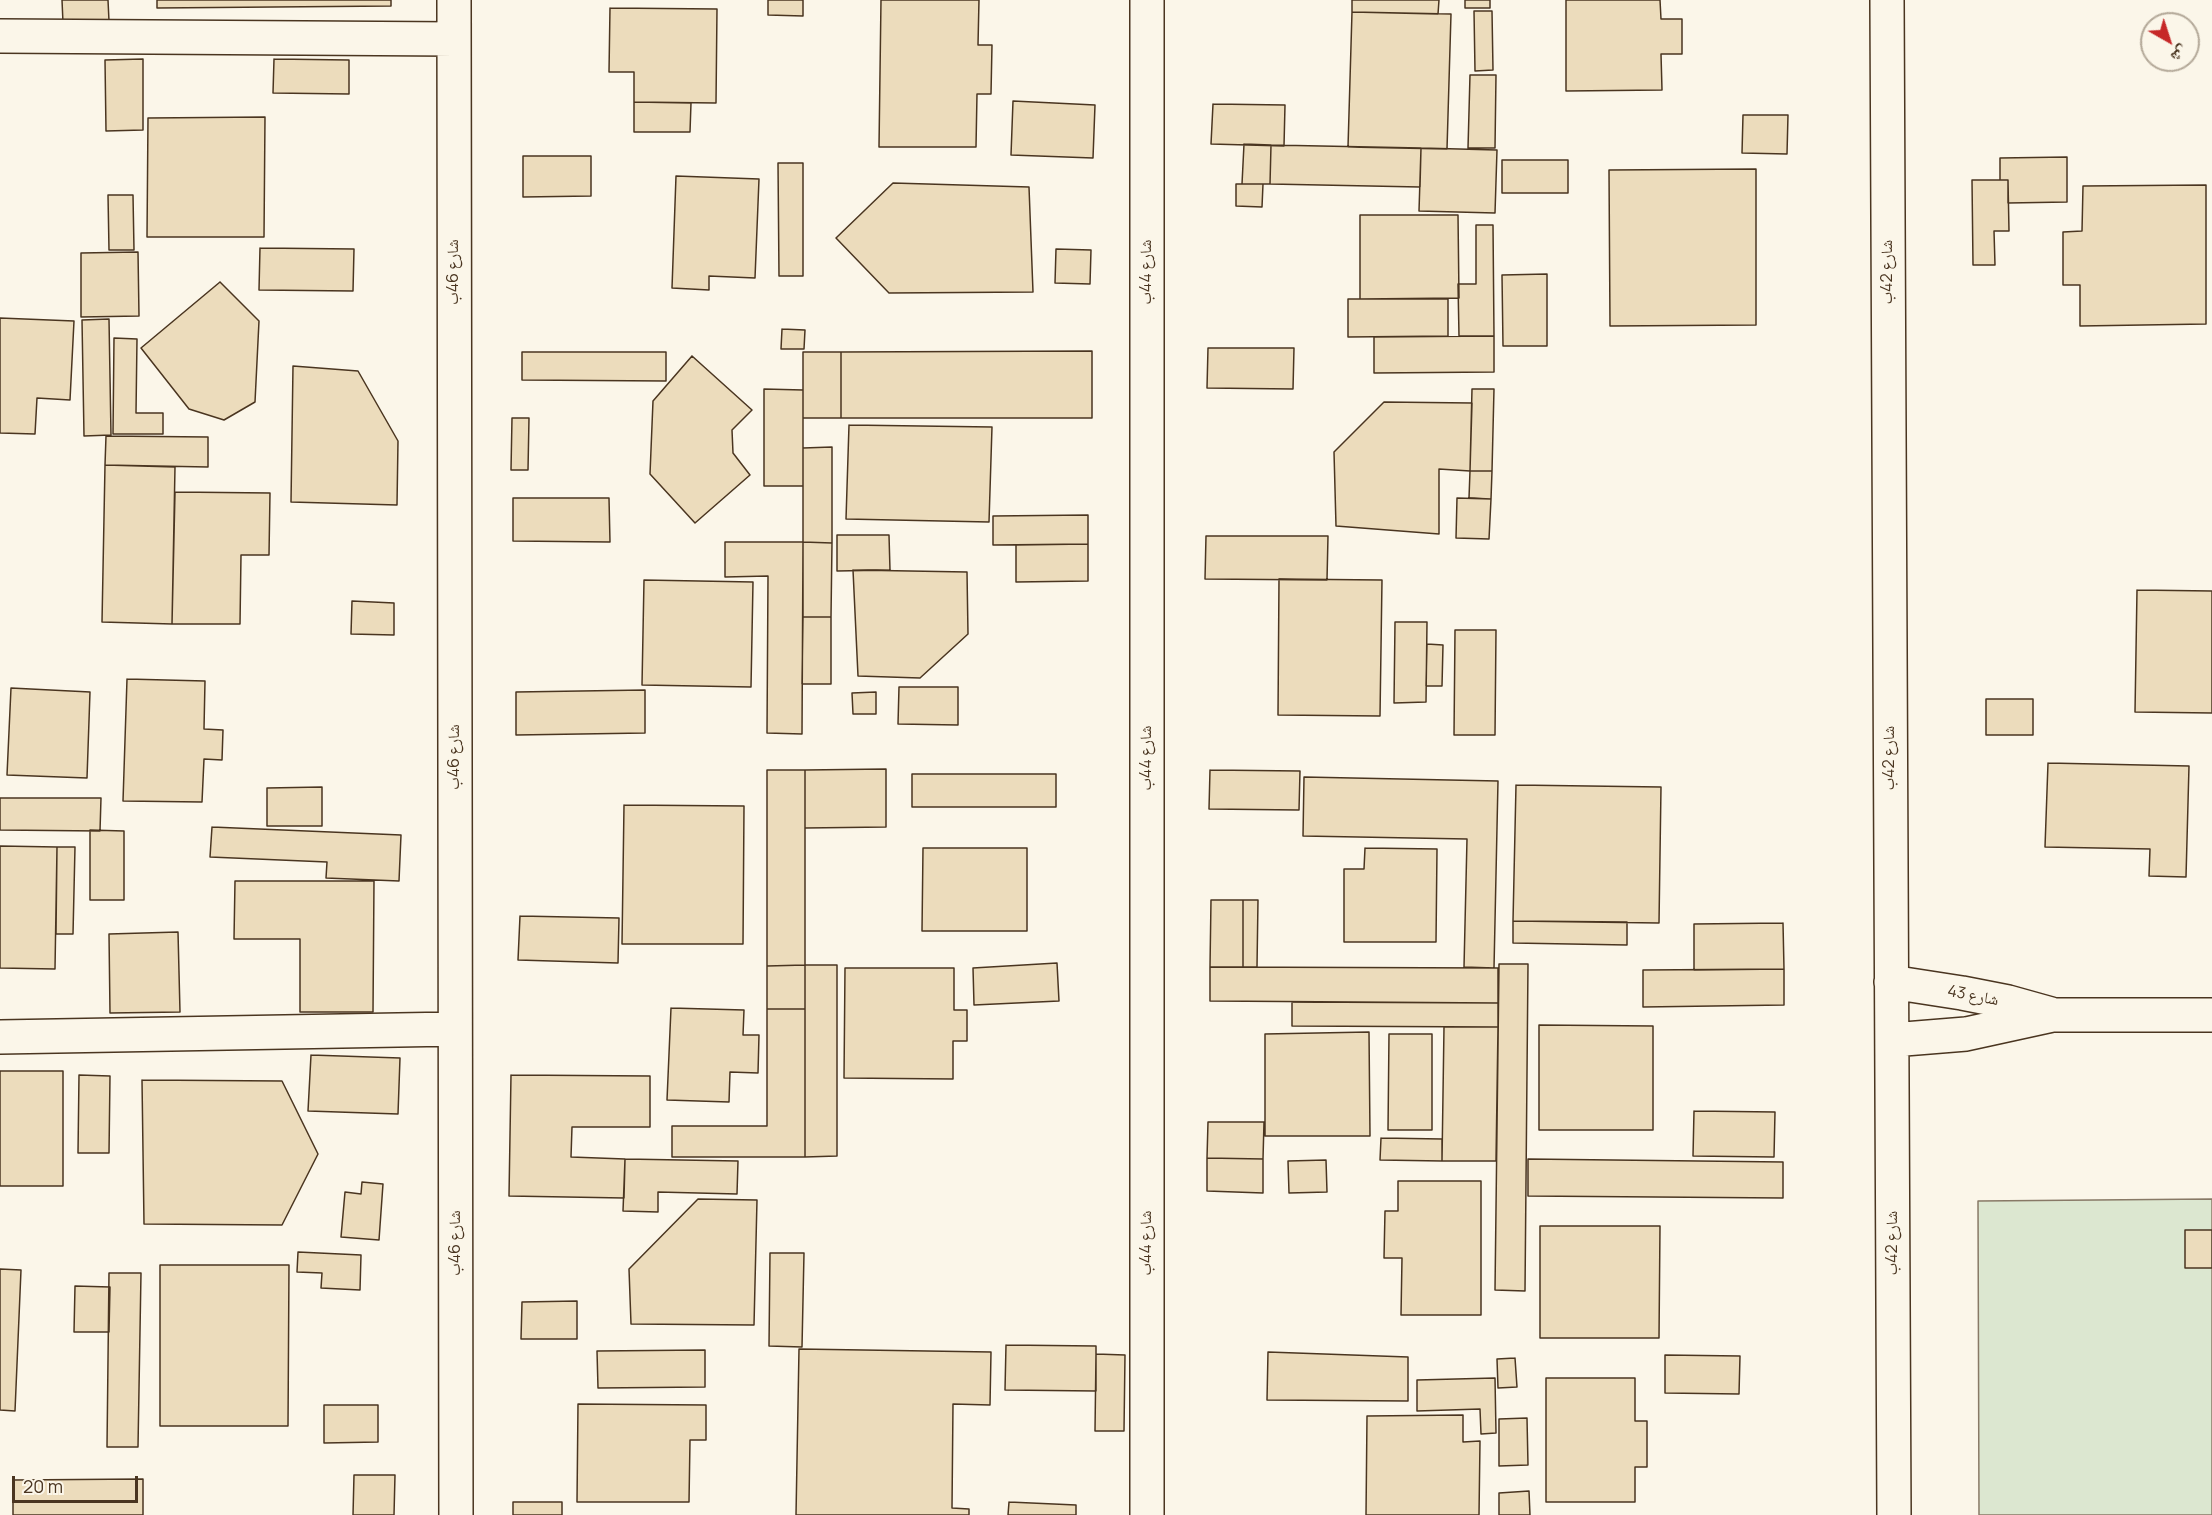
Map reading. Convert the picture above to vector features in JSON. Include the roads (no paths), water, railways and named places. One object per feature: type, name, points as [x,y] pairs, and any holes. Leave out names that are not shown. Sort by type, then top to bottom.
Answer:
[{"type":"street","name":"شارع 46ب","points":[[454,0],[456,1515]]},
{"type":"street","name":"شارع 44ب","points":[[1147,0],[1147,1515]]},
{"type":"street","name":"شارع 42ب","points":[[1887,0],[1894,1515]]},
{"type":"street","points":[[0,36],[453,39]]},
{"type":"street","name":"شارع 43","points":[[1891,982],[1974,995],[2053,1015]]},
{"type":"street","name":"شارع 43","points":[[1892,1040],[1966,1034],[2053,1015],[2212,1015]]},
{"type":"street","points":[[0,1038],[455,1029]]}]
